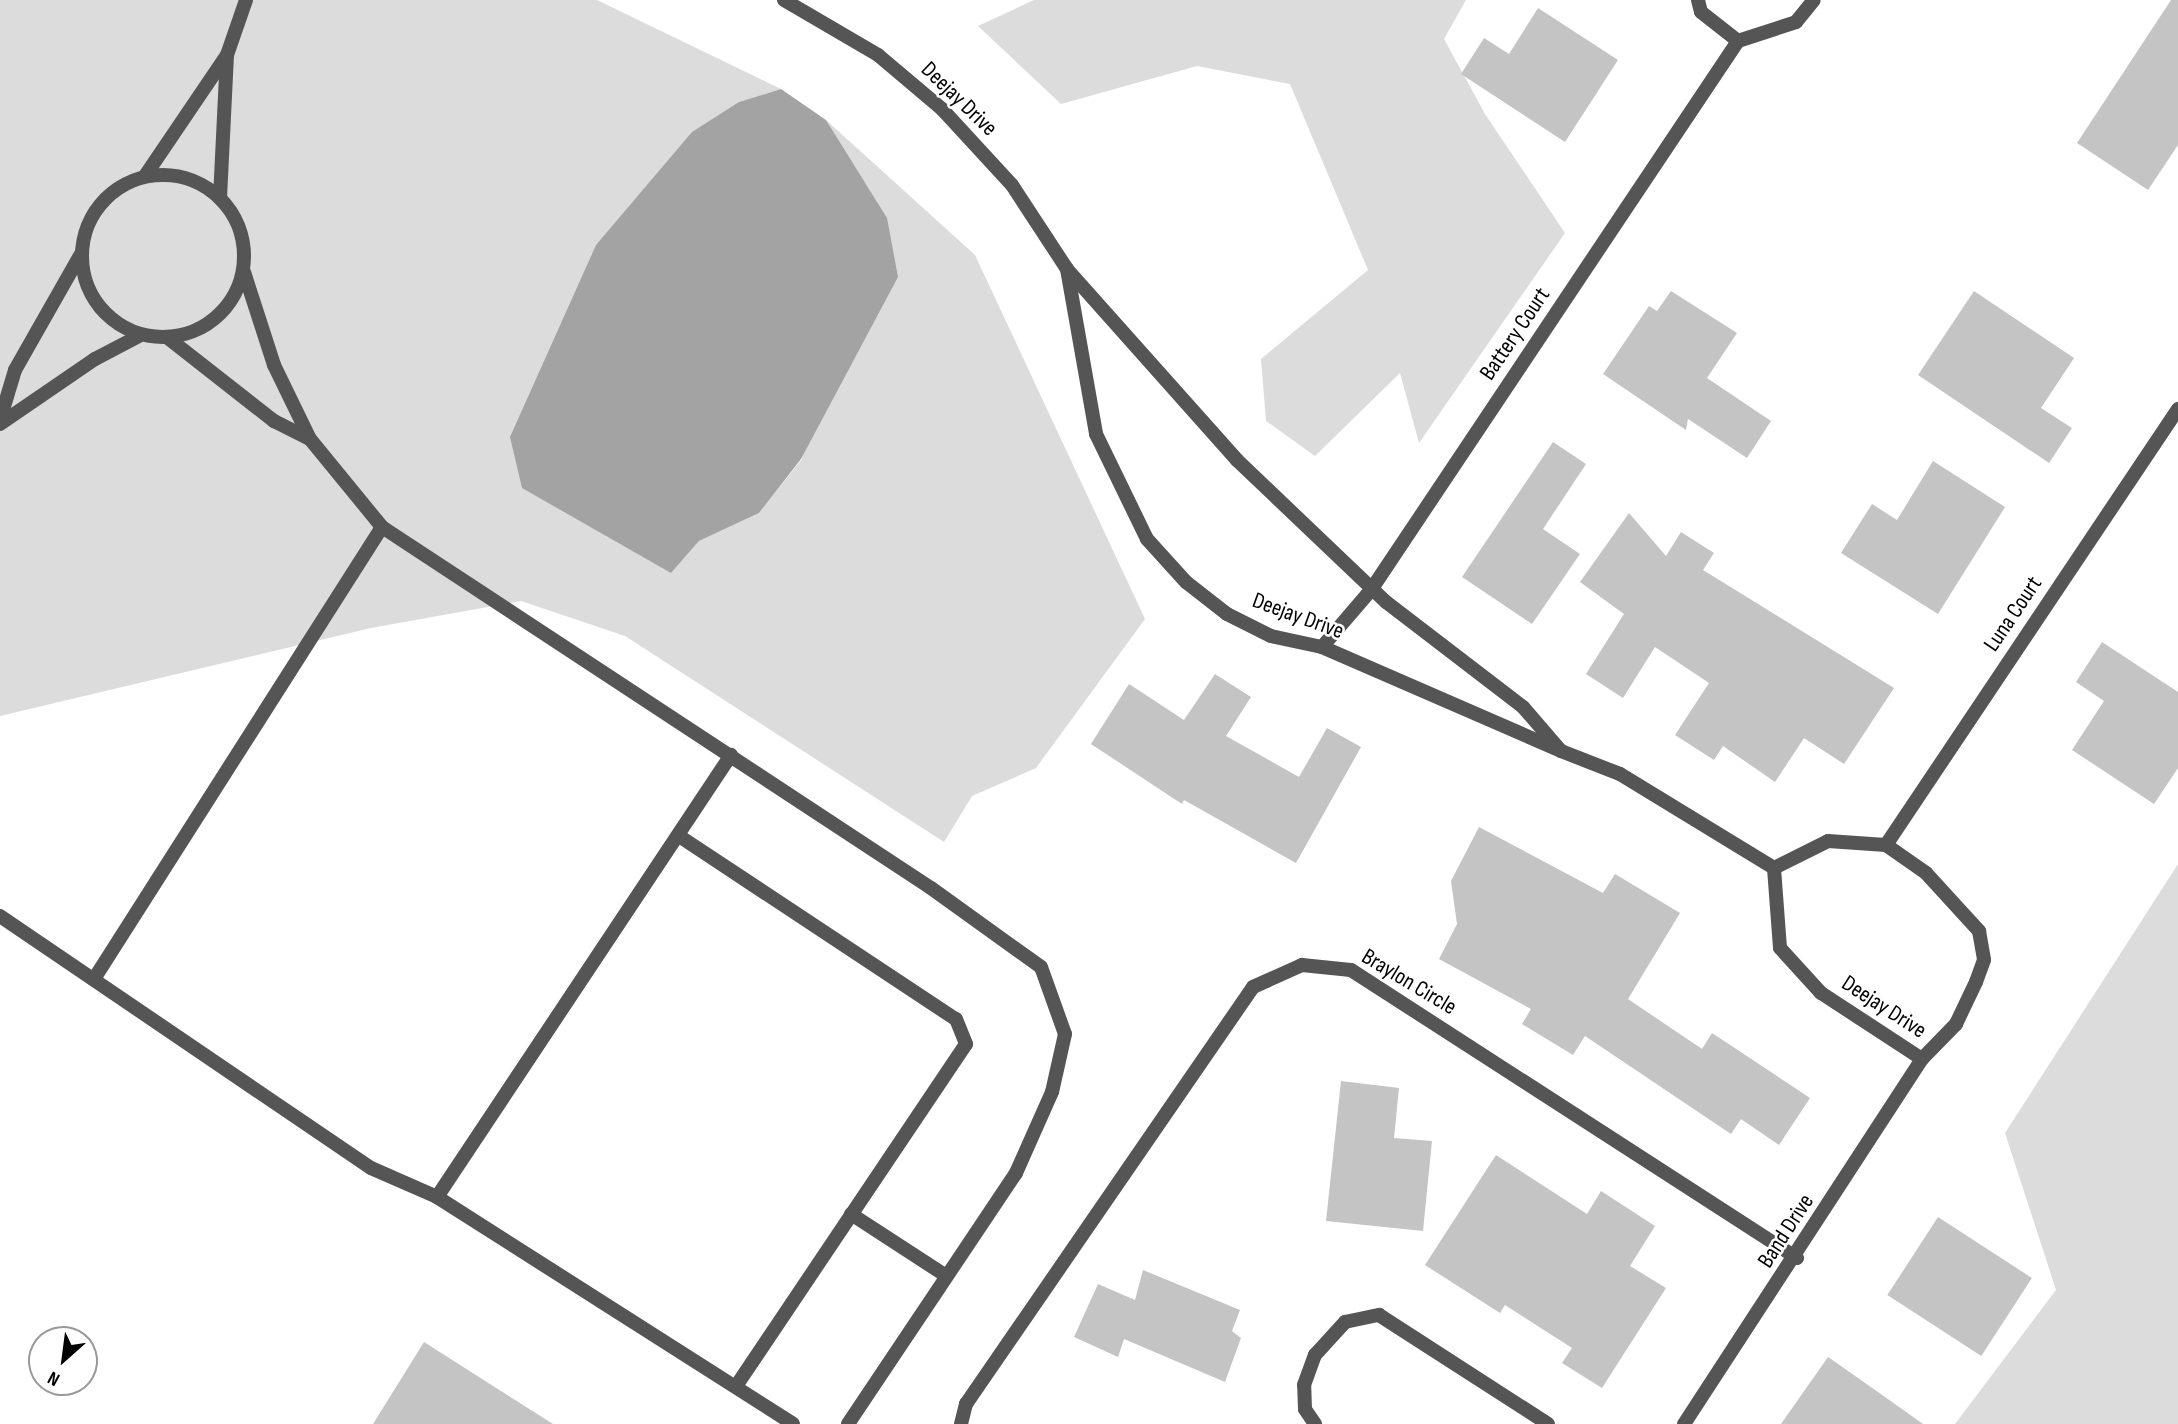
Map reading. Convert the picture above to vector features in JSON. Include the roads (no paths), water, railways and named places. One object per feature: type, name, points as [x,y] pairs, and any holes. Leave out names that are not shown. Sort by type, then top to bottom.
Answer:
[{"type":"street","points":[[220,198],[228,55],[246,0]]},
{"type":"street","name":"Deejay Drive","points":[[784,0],[807,5],[877,55],[942,109],[1012,185],[1067,269],[1237,460],[1371,590],[1523,707],[1561,751]]},
{"type":"street","points":[[1698,0],[1701,12],[1738,41],[1796,22],[1814,0]]},
{"type":"street","name":"Battery Court","points":[[1322,647],[1371,590],[1738,41]]},
{"type":"street","points":[[0,422],[15,370],[81,254],[86,228],[100,204],[145,176],[228,55]]},
{"type":"street","points":[[145,176],[198,182],[220,198],[241,232],[244,272],[274,365],[310,439],[382,527],[732,755],[1041,967],[1065,1034],[1052,1092],[1016,1173],[848,1424]]},
{"type":"street","points":[[81,254],[85,281],[97,305],[117,324],[141,335],[168,338],[195,332],[218,318],[235,297],[244,272]]},
{"type":"street","name":"Deejay Drive","points":[[1067,269],[1096,434],[1147,539],[1227,614],[1271,636],[1322,647],[1620,774],[1774,868],[1780,948],[1821,993],[1922,1059],[1956,1024],[1984,960],[1979,931],[1926,873],[1886,845]]},
{"type":"street","points":[[0,422],[95,359],[141,335]]},
{"type":"street","points":[[168,338],[274,421],[310,439]]},
{"type":"street","name":"Luna Court","points":[[1886,845],[2178,408]]},
{"type":"street","points":[[94,979],[382,527]]},
{"type":"street","points":[[437,1197],[732,755]]},
{"type":"street","points":[[679,836],[956,1019],[966,1044],[736,1386]]},
{"type":"street","points":[[1774,868],[1828,841],[1886,845]]},
{"type":"street","points":[[0,916],[371,1168],[437,1197],[793,1424]]},
{"type":"street","name":"Braylon Circle","points":[[961,1424],[974,1393],[1253,987],[1302,965],[1351,970],[1797,1258]]},
{"type":"street","name":"Band Drive","points":[[1684,1424],[1797,1258],[1922,1059]]},
{"type":"street","points":[[851,1214],[946,1275]]},
{"type":"street","points":[[1315,1424],[1305,1409],[1304,1385],[1315,1356],[1345,1322],[1379,1315],[1548,1424]]}]
